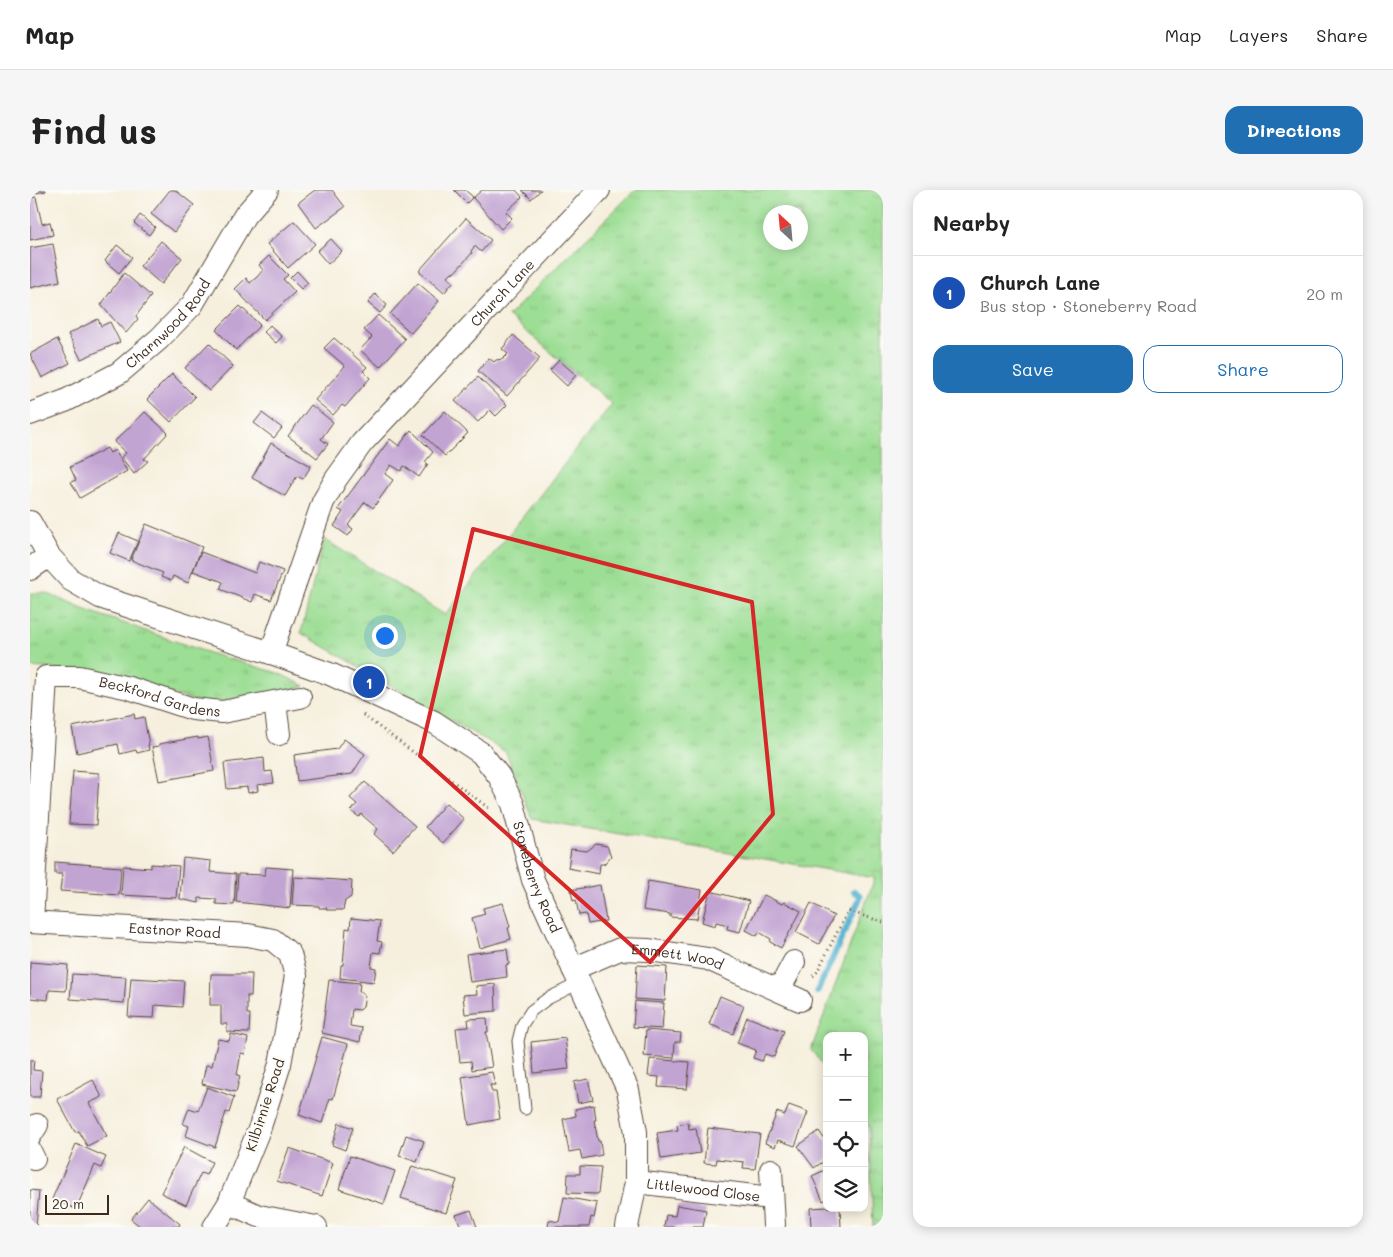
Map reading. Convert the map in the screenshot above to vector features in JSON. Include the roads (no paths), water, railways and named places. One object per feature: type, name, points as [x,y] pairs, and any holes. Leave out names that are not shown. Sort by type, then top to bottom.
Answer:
[{"type":"street","name":"Charnwood Road","points":[[30,414],[65,402],[119,372],[159,339],[192,305],[244,216],[266,190]]},
{"type":"street","name":"Church Lane","points":[[271,653],[324,502],[336,479],[362,443],[599,190]]},
{"type":"street","points":[[30,522],[49,556],[71,580],[100,597],[271,653]]},
{"type":"street","points":[[30,570],[49,556]]},
{"type":"street","name":"Stoneberry Road","points":[[271,653],[330,674],[434,722],[481,753],[499,776],[513,804],[533,880],[628,1090],[636,1132],[636,1182],[626,1227]]},
{"type":"street","name":"Beckford Gardens","points":[[31,922],[38,676],[79,677],[129,688],[193,709],[222,712],[300,698]]},
{"type":"street","points":[[275,703],[279,734]]},
{"type":"street","name":"Eastnor Road","points":[[31,922],[248,935],[273,940],[290,954],[296,976]]},
{"type":"street","name":"Emmett Wood","points":[[576,976],[620,949],[649,950],[708,959],[791,996],[794,962]]},
{"type":"street","name":"Kilbirnie Road","points":[[214,1227],[229,1203],[260,1127],[280,1064],[296,976]]},
{"type":"street","name":"Littlewood Close","points":[[771,1170],[771,1198],[774,1225]]},
{"type":"street","name":"Littlewood Close","points":[[636,1182],[771,1198]]},
{"type":"street","points":[[229,1203],[259,1216],[316,1227]]},
{"type":"lane","points":[[525,1110],[518,1041],[522,1025],[531,1011],[576,976]]},
{"type":"waterway","points":[[817,992],[861,896],[854,891]]},
{"type":"place","name":"Church Lane","points":[[369,682]]}]
